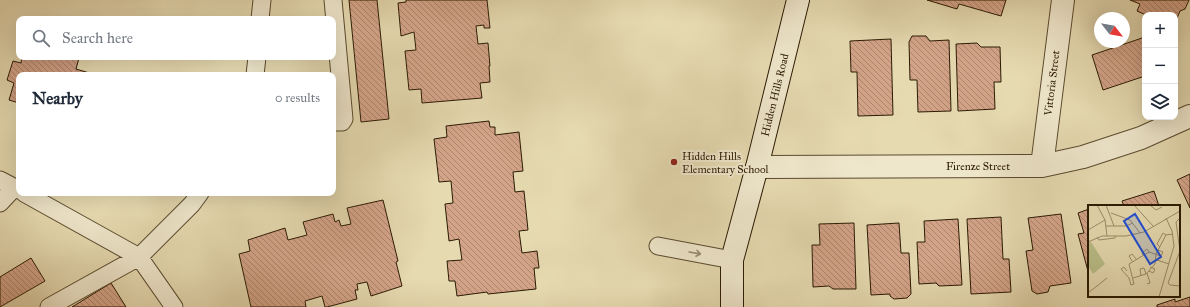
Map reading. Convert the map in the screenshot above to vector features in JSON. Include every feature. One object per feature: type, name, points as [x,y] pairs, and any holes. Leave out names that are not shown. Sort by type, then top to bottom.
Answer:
[{"type":"street","name":"Hidden Hills Road","points":[[732,307],[732,260],[757,167],[798,0]]},
{"type":"street","name":"Vittoria Street","points":[[1042,166],[1063,0]]},
{"type":"street","name":"Firenze Street","points":[[757,167],[1042,166],[1083,157],[1141,138],[1190,116]]},
{"type":"lane","points":[[260,16],[262,0]]},
{"type":"lane","points":[[333,0],[334,16]]},
{"type":"lane","points":[[336,32],[344,119],[342,122],[336,122]]},
{"type":"lane","points":[[255,72],[257,60]]},
{"type":"lane","points":[[0,203],[14,188]]},
{"type":"lane","points":[[28,196],[139,257],[174,307]]},
{"type":"lane","points":[[49,307],[139,257],[192,204],[198,196]]},
{"type":"lane","points":[[658,246],[732,260]]},
{"type":"building","points":[[349,0],[377,0],[389,119],[361,122]]},
{"type":"building","points":[[406,0],[487,0],[490,28],[484,28],[484,25],[476,26],[478,44],[488,43],[490,66],[490,82],[480,83],[482,98],[422,103],[421,89],[409,90],[405,51],[416,50],[414,32],[401,36],[398,3],[406,2]]},
{"type":"building","points":[[927,0],[1006,0],[1001,16],[959,4],[957,9]]},
{"type":"building","points":[[1130,0],[1189,0],[1185,9],[1180,11],[1178,16],[1178,12],[1142,12],[1142,13],[1137,11],[1140,4]]},
{"type":"building","points":[[912,36],[926,36],[930,41],[949,40],[951,111],[918,112],[917,80],[910,80],[909,42]]},
{"type":"building","points":[[1142,38],[1142,77],[1103,90],[1092,55],[1113,48],[1130,48],[1130,42]]},
{"type":"building","points":[[891,39],[893,115],[858,116],[857,72],[851,72],[850,41]]},
{"type":"building","points":[[977,43],[981,47],[1000,47],[1001,82],[994,82],[995,109],[958,111],[956,44]]},
{"type":"building","points":[[22,60],[78,60],[76,69],[86,72],[16,72],[16,102],[9,100],[14,83],[7,80],[13,61],[21,63]]},
{"type":"building","points":[[489,121],[490,127],[495,127],[495,135],[519,132],[523,171],[513,172],[515,192],[524,191],[528,230],[519,231],[522,253],[537,251],[539,268],[534,268],[536,289],[488,294],[487,292],[457,296],[455,281],[449,281],[447,261],[462,260],[459,239],[449,241],[445,204],[453,203],[451,181],[439,182],[434,139],[447,137],[446,126]]},
{"type":"building","points":[[1190,174],[1190,208],[1177,180]]},
{"type":"building","points":[[1154,191],[1159,205],[1124,205],[1122,201]]},
{"type":"building","points":[[383,200],[398,261],[396,262],[402,286],[371,296],[367,282],[357,284],[358,290],[355,290],[357,299],[327,307],[325,307],[322,296],[305,301],[306,307],[251,307],[239,254],[250,251],[248,240],[285,228],[288,240],[307,235],[303,222],[333,214],[335,222],[339,220],[341,226],[351,224],[347,208]]},
{"type":"building","points":[[1088,209],[1088,271],[1078,234],[1084,233],[1078,213]]},
{"type":"building","points":[[1061,214],[1071,283],[1050,286],[1048,292],[1037,294],[1032,291],[1026,251],[1033,250],[1028,218]]},
{"type":"building","points":[[1001,217],[1003,259],[1009,259],[1011,292],[971,294],[967,219]]},
{"type":"building","points":[[958,219],[962,285],[939,286],[936,283],[919,284],[917,242],[925,242],[924,221]]},
{"type":"building","points":[[854,223],[856,289],[833,289],[829,286],[813,287],[812,245],[820,245],[819,224]]},
{"type":"building","points":[[899,223],[901,253],[909,253],[911,294],[907,298],[894,299],[890,296],[890,294],[871,295],[867,225]]},
{"type":"building","points":[[31,258],[45,281],[0,307],[0,277]]},
{"type":"building","points":[[111,283],[126,307],[72,307]]},
{"type":"building","points":[[1190,297],[1190,307],[1157,307],[1157,305],[1175,299],[1175,302]]},
{"type":"place","name":"Hidden Hills Elementary School","points":[[674,162]]}]
